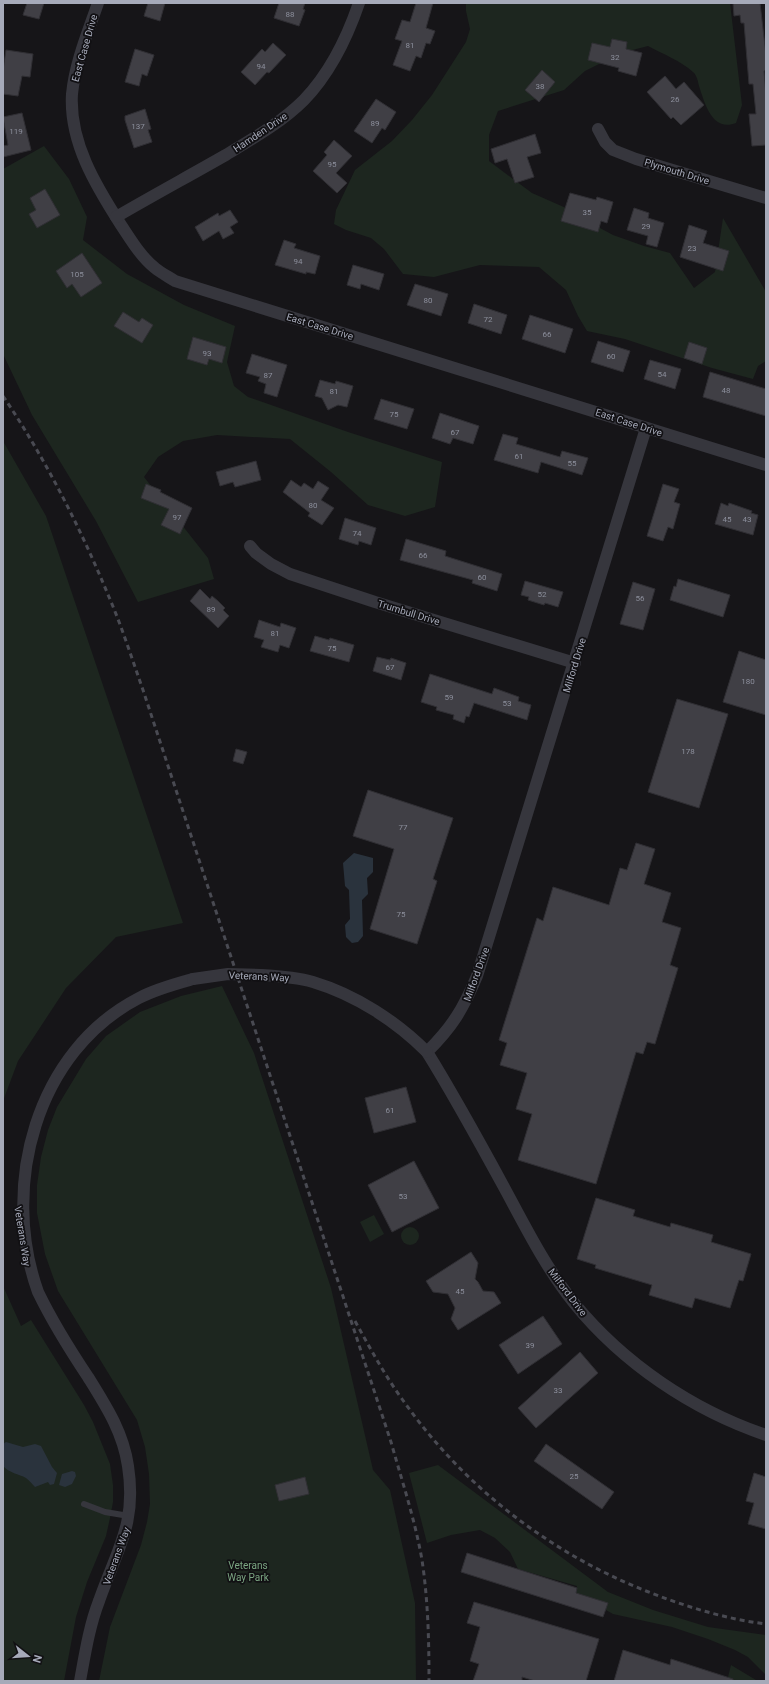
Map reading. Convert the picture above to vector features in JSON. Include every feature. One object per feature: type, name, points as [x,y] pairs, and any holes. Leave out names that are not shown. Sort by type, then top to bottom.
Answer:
[{"type":"street","name":"East Case Drive","points":[[98,3],[75,74],[72,94],[73,116],[78,140],[87,167],[116,217],[134,245],[154,268],[175,281],[766,465]]},
{"type":"street","name":"Hamden Drive","points":[[116,217],[260,135],[291,112],[303,101],[324,76],[345,37],[358,3]]},
{"type":"street","name":"Plymouth Drive","points":[[598,129],[605,142],[613,150],[636,159],[766,198]]},
{"type":"street","name":"Milford Drive","points":[[646,428],[575,663],[477,976],[465,1005],[453,1024],[427,1052],[458,1102],[541,1254],[573,1301],[584,1314],[616,1346],[675,1392],[717,1416],[766,1435]]},
{"type":"street","name":"Trumbull Drive","points":[[250,546],[256,553],[271,564],[290,574],[375,602],[575,663]]},
{"type":"street","name":"Veterans Way","points":[[80,1681],[92,1622],[126,1531],[129,1516],[131,1487],[124,1444],[117,1424],[104,1400],[61,1335],[37,1292],[28,1267],[18,1217],[19,1168],[32,1120],[40,1100],[51,1080],[76,1047],[113,1014],[139,998],[165,987],[193,979],[228,974],[288,977],[313,982],[338,991],[362,1002],[388,1019],[412,1037],[427,1052]]},
{"type":"lane","points":[[84,1504],[105,1512],[129,1516]]},
{"type":"green space","points":[[466,3],[730,3],[742,105],[736,123],[728,125],[721,124],[715,120],[707,108],[694,73],[677,61],[648,46],[621,53],[585,71],[564,90],[498,111],[489,135],[489,161],[532,193],[566,208],[613,235],[670,253],[694,288],[715,272],[723,218],[766,292],[766,361],[758,366],[753,379],[712,368],[625,339],[587,331],[566,290],[539,267],[480,265],[434,277],[403,274],[384,249],[371,238],[346,230],[334,224],[336,210],[355,170],[392,141],[412,120],[432,95],[466,42],[470,29],[466,11]]},
{"type":"green space","points":[[44,146],[69,179],[87,217],[83,240],[127,274],[184,305],[235,326],[227,362],[234,386],[248,397],[348,432],[442,462],[435,507],[405,516],[368,505],[331,472],[290,439],[217,435],[183,441],[158,457],[144,477],[208,558],[214,579],[138,602],[96,521],[32,415],[3,354],[3,169]]},
{"type":"green space","points":[[3,441],[46,516],[183,923],[116,937],[66,988],[18,1061],[3,1101]]},
{"type":"green space","name":"Veterans Way Park","points":[[222,986],[254,1053],[331,1288],[373,1470],[390,1490],[415,1603],[416,1681],[99,1681],[110,1627],[141,1545],[147,1522],[150,1504],[149,1474],[145,1447],[137,1420],[58,1291],[45,1254],[37,1213],[37,1185],[41,1157],[48,1130],[57,1107],[86,1059],[106,1036],[140,1012],[181,996]]},
{"type":"green space","points":[[374,1215],[384,1234],[370,1242],[360,1222]]},
{"type":"green space","points":[[410,1227],[416,1230],[419,1236],[416,1242],[410,1245],[404,1242],[401,1236],[404,1230]]},
{"type":"green space","points":[[3,1286],[21,1326],[31,1320],[84,1405],[93,1422],[110,1464],[113,1485],[113,1502],[110,1518],[106,1536],[87,1582],[76,1617],[64,1681],[3,1681]]},
{"type":"green space","points":[[438,1465],[608,1592],[653,1610],[708,1627],[766,1635],[766,1675],[748,1657],[735,1650],[672,1627],[613,1614],[576,1593],[577,1586],[518,1569],[510,1552],[495,1538],[480,1530],[451,1535],[427,1543],[409,1473]]},
{"type":"green space","points":[[731,1665],[756,1680],[758,1681],[727,1681]]},
{"type":"shaded area","points":[[354,853],[373,858],[373,872],[367,878],[368,894],[362,900],[363,936],[358,942],[352,943],[346,937],[345,925],[350,919],[349,890],[345,886],[343,863]]},
{"type":"shaded area","points":[[6,1442],[23,1447],[35,1444],[41,1446],[52,1467],[57,1473],[54,1484],[50,1485],[48,1482],[35,1487],[26,1478],[5,1468],[3,1466],[3,1444]]},
{"type":"shaded area","points":[[72,1471],[75,1472],[76,1476],[72,1484],[65,1487],[59,1485],[62,1474]]},
{"type":"building","points":[[27,3],[44,3],[39,19],[23,15]]},
{"type":"building","points":[[148,3],[165,3],[160,21],[144,16]]},
{"type":"building","points":[[279,3],[305,3],[303,9],[305,10],[299,26],[274,18]]},
{"type":"building","points":[[416,3],[433,3],[426,28],[435,31],[430,44],[426,43],[421,58],[416,56],[410,71],[393,65],[402,41],[395,39],[402,20],[410,22]]},
{"type":"building","points":[[733,3],[760,3],[766,55],[766,70],[764,71],[766,96],[766,145],[752,146],[749,114],[756,114],[753,84],[749,84],[744,23],[741,23],[740,15],[734,16]]},
{"type":"building","points":[[612,39],[627,42],[626,49],[642,53],[636,76],[618,71],[619,68],[588,60],[592,43],[610,47]]},
{"type":"building","points":[[273,43],[286,55],[255,85],[241,72],[262,49],[265,52]]},
{"type":"building","points":[[135,49],[154,55],[147,76],[142,74],[139,86],[125,82]]},
{"type":"building","points":[[6,50],[33,54],[30,77],[22,76],[18,96],[3,94],[3,70]]},
{"type":"building","points":[[542,70],[555,82],[539,102],[525,90]]},
{"type":"building","points":[[665,76],[676,89],[684,82],[704,105],[681,125],[673,117],[671,119],[647,92]]},
{"type":"building","points":[[376,99],[396,112],[385,130],[382,128],[372,143],[354,131]]},
{"type":"building","points":[[145,109],[151,129],[148,130],[152,142],[134,148],[125,116]]},
{"type":"building","points":[[22,113],[31,150],[3,157],[3,146],[8,145],[3,117]]},
{"type":"building","points":[[535,134],[541,153],[527,157],[534,177],[515,183],[507,159],[495,163],[491,149]]},
{"type":"building","points":[[334,140],[352,156],[336,173],[347,183],[337,193],[313,171],[327,155],[324,152]]},
{"type":"building","points":[[45,189],[60,215],[37,228],[29,214],[36,210],[30,198]]},
{"type":"building","points":[[570,193],[596,200],[597,197],[613,202],[607,223],[601,221],[598,232],[561,221]]},
{"type":"building","points":[[634,208],[649,213],[648,218],[664,223],[657,247],[646,244],[648,236],[627,230]]},
{"type":"building","points":[[230,210],[238,222],[230,227],[234,233],[223,239],[219,231],[203,241],[195,227],[218,213],[219,216]]},
{"type":"building","points":[[689,225],[707,231],[703,243],[729,251],[723,271],[680,257]]},
{"type":"building","points":[[284,240],[296,244],[294,248],[320,256],[315,274],[306,272],[306,274],[275,265]]},
{"type":"building","points":[[82,253],[102,283],[81,297],[72,284],[67,288],[56,271]]},
{"type":"building","points":[[353,265],[384,274],[379,290],[361,284],[360,289],[347,285]]},
{"type":"building","points":[[415,284],[448,294],[441,316],[407,305]]},
{"type":"building","points":[[474,304],[507,315],[501,334],[468,323]]},
{"type":"building","points":[[123,312],[139,322],[142,318],[153,325],[142,343],[114,326]]},
{"type":"building","points":[[530,315],[573,329],[565,353],[522,339]]},
{"type":"building","points":[[193,337],[226,347],[222,363],[209,359],[207,365],[187,359]]},
{"type":"building","points":[[598,341],[630,351],[623,372],[591,362]]},
{"type":"building","points":[[689,342],[707,348],[702,364],[684,358]]},
{"type":"building","points":[[252,354],[287,365],[277,397],[264,393],[266,384],[258,381],[260,377],[246,373]]},
{"type":"building","points":[[650,360],[681,369],[675,389],[644,379]]},
{"type":"building","points":[[710,372],[766,389],[766,416],[703,397]]},
{"type":"building","points":[[320,380],[335,384],[336,381],[353,386],[347,407],[338,405],[328,410],[322,398],[315,396]]},
{"type":"building","points":[[381,399],[414,409],[407,429],[374,419]]},
{"type":"building","points":[[440,413],[479,426],[473,444],[453,438],[450,444],[432,438]]},
{"type":"building","points":[[503,434],[518,438],[516,444],[560,457],[562,451],[588,458],[582,475],[541,462],[538,473],[494,460]]},
{"type":"building","points":[[256,461],[261,480],[235,487],[233,482],[220,486],[216,472]]},
{"type":"building","points":[[291,480],[301,487],[304,483],[313,489],[318,481],[329,488],[321,500],[334,508],[322,525],[308,516],[310,513],[283,492]]},
{"type":"building","points":[[146,484],[161,490],[160,492],[192,508],[180,534],[161,525],[169,509],[141,498]]},
{"type":"building","points":[[663,484],[679,489],[674,502],[680,504],[673,529],[668,527],[663,541],[647,536]]},
{"type":"building","points":[[721,503],[728,506],[729,503],[752,511],[751,513],[758,515],[753,535],[715,524]]},
{"type":"building","points":[[345,518],[376,528],[371,545],[359,541],[358,545],[339,539]]},
{"type":"building","points":[[406,539],[446,551],[445,556],[502,574],[497,591],[472,583],[473,580],[400,560]]},
{"type":"building","points":[[678,579],[730,595],[723,617],[670,600],[674,586],[676,587]]},
{"type":"building","points":[[525,581],[563,592],[558,607],[545,603],[544,605],[528,600],[529,597],[521,595]]},
{"type":"building","points":[[633,582],[655,589],[643,630],[620,624]]},
{"type":"building","points":[[200,589],[210,599],[212,596],[218,601],[225,608],[223,610],[229,616],[218,628],[190,601]]},
{"type":"building","points":[[259,620],[280,627],[281,623],[296,628],[289,648],[280,645],[278,652],[261,647],[264,640],[254,637]]},
{"type":"building","points":[[315,636],[329,640],[330,638],[354,645],[349,662],[310,651]]},
{"type":"building","points":[[739,651],[766,660],[766,715],[723,702]]},
{"type":"building","points":[[377,657],[390,660],[391,658],[406,663],[401,680],[373,671]]},
{"type":"building","points":[[430,674],[492,694],[494,688],[519,697],[518,701],[531,705],[527,720],[474,703],[469,717],[466,716],[464,723],[453,719],[454,715],[436,710],[437,707],[421,702]]},
{"type":"building","points":[[677,699],[728,714],[699,808],[648,792]]},
{"type":"building","points":[[236,749],[247,752],[243,764],[233,761]]},
{"type":"building","points":[[368,790],[453,818],[433,879],[437,881],[417,944],[370,929],[394,849],[353,836]]},
{"type":"building","points":[[636,843],[655,849],[644,884],[671,893],[662,922],[681,928],[670,965],[678,968],[655,1044],[647,1042],[643,1054],[636,1052],[596,1184],[518,1160],[532,1114],[516,1109],[527,1073],[500,1065],[507,1043],[499,1040],[537,918],[543,921],[553,887],[609,905],[620,868],[627,870]]},
{"type":"building","points":[[406,1087],[416,1122],[374,1133],[365,1098]]},
{"type":"building","points":[[414,1161],[439,1208],[392,1232],[368,1185]]},
{"type":"building","points":[[596,1198],[635,1210],[633,1216],[670,1227],[671,1223],[713,1235],[711,1242],[751,1254],[743,1281],[739,1280],[730,1308],[695,1298],[692,1308],[649,1295],[652,1285],[595,1268],[596,1265],[577,1259]]},
{"type":"building","points":[[471,1252],[478,1263],[475,1279],[483,1291],[494,1292],[501,1303],[458,1330],[451,1319],[455,1308],[448,1294],[433,1292],[426,1281]]},
{"type":"building","points":[[543,1316],[562,1344],[518,1374],[499,1345]]},
{"type":"building","points":[[580,1352],[598,1373],[536,1428],[518,1408]]},
{"type":"building","points":[[546,1444],[614,1492],[602,1509],[534,1461]]},
{"type":"building","points":[[754,1473],[766,1477],[766,1529],[748,1524],[754,1503],[746,1501]]},
{"type":"building","points":[[305,1477],[309,1494],[279,1501],[275,1485]]},
{"type":"building","points":[[467,1553],[577,1588],[576,1593],[608,1603],[603,1617],[461,1572]]},
{"type":"building","points":[[474,1602],[599,1639],[586,1681],[535,1681],[522,1677],[522,1681],[473,1681],[479,1664],[470,1661],[480,1627],[467,1623]]},
{"type":"building","points":[[623,1650],[670,1665],[671,1659],[733,1679],[733,1681],[614,1681]]},
{"type":"railway","points":[[3,396],[47,468],[74,519],[98,571],[118,620],[143,690],[391,1442],[404,1486],[416,1530],[426,1590],[429,1681]]},
{"type":"railway","points":[[355,1321],[389,1380],[426,1431],[480,1488],[510,1513],[575,1557],[646,1591],[705,1611],[735,1619],[766,1624]]}]
